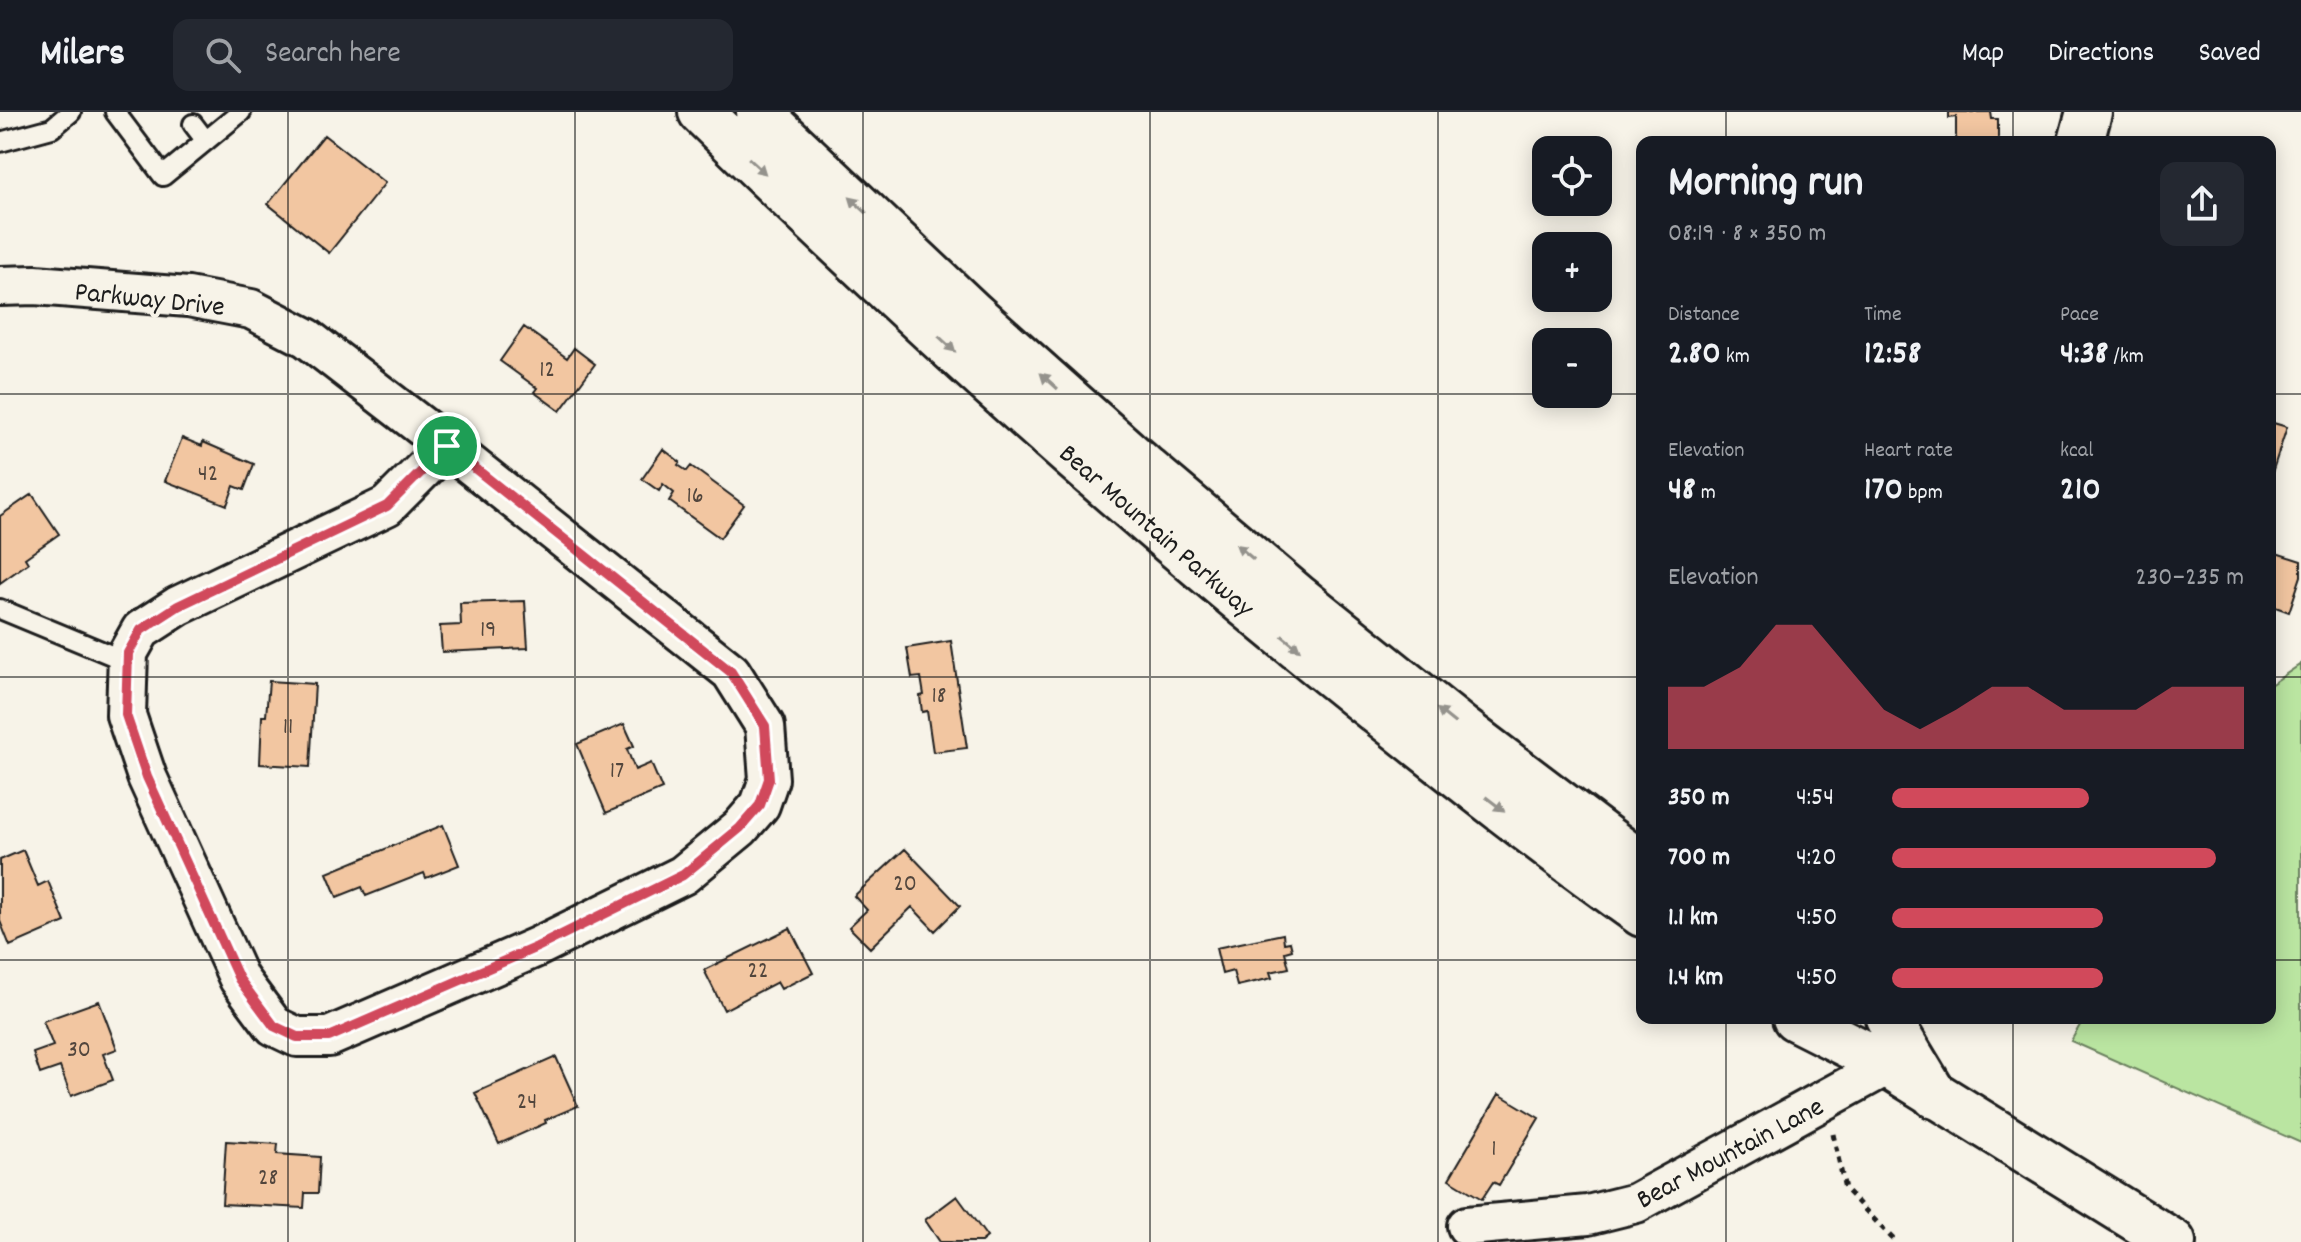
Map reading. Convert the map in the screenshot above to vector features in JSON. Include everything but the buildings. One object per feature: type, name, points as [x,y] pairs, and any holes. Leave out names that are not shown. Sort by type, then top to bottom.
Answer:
[{"type":"main road","name":"Bear Mountain Parkway","points":[[701,112],[946,343],[1117,497],[1425,750],[1636,909]]},
{"type":"main road","name":"Bear Mountain Parkway","points":[[759,112],[973,314],[1143,466],[1299,598],[1436,708],[1636,860]]},
{"type":"main road","points":[[2083,136],[2089,112]]},
{"type":"main road","points":[[1807,1024],[1888,1065],[2173,1242]]},
{"type":"main road","points":[[1846,1024],[1888,1065]]},
{"type":"main road","points":[[1892,1024],[1935,1096]]},
{"type":"street","name":"Parkway Drive","points":[[0,286],[35,285],[188,297],[251,309],[307,338],[447,446],[731,672],[765,726],[769,779],[760,805],[740,828],[683,875],[537,947],[329,1037],[297,1037],[274,1026],[239,979],[147,777],[126,715],[128,653],[141,630],[178,606],[387,506],[447,446]]},
{"type":"street","name":"Bear Mountain Lane","points":[[1467,1226],[1588,1215],[1636,1203],[1888,1065]]},
{"type":"lane","points":[[0,142],[52,128],[71,112]]},
{"type":"lane","points":[[115,112],[163,176],[241,112]]},
{"type":"lane","points":[[193,124],[206,141]]},
{"type":"lane","points":[[0,609],[128,662]]},
{"type":"path","points":[[1842,1090],[1832,1139],[1845,1189],[1896,1242]]},
{"type":"green space","points":[[2301,664],[2301,1143],[2071,1041],[2081,1024],[2276,1024],[2276,681]]},
{"type":"route","points":[[447,446],[731,672],[765,726],[769,779],[760,805],[740,828],[683,875],[537,947],[329,1037],[297,1037],[274,1026],[239,979],[147,777],[126,715],[128,653],[141,630],[178,606],[387,506],[447,446]]}]
